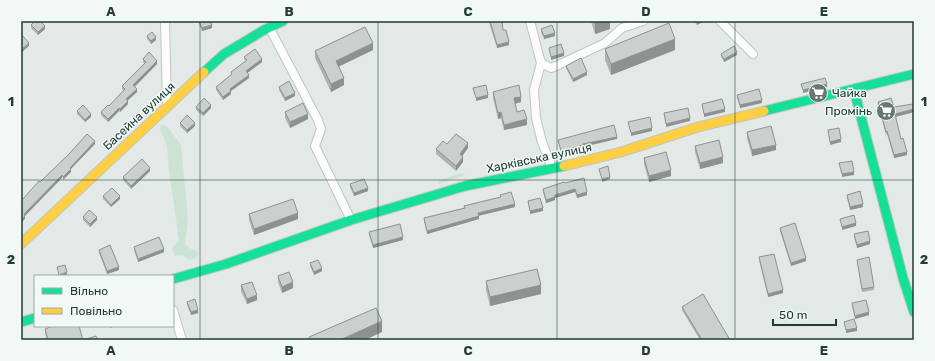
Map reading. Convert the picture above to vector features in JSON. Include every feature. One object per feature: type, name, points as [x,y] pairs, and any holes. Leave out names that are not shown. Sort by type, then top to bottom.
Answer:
[{"type":"main road","name":"Басейна вулиця","points":[[21,244],[224,54],[283,21]]},
{"type":"main road","name":"Харківська вулиця","points":[[174,279],[226,264],[351,220],[465,186],[621,152],[698,127],[854,90],[914,74]]},
{"type":"main road","points":[[854,90],[903,278],[914,312]]},
{"type":"main road","points":[[21,322],[34,318]]},
{"type":"street","points":[[165,21],[167,106]]},
{"type":"street","points":[[530,21],[542,63],[534,90],[536,118],[542,142],[552,168]]},
{"type":"street","points":[[542,63],[550,68],[556,66],[605,43],[622,28],[643,21]]},
{"type":"street","points":[[720,21],[754,54]]},
{"type":"street","points":[[269,28],[318,120],[321,129],[315,146],[351,220]]},
{"type":"street","points":[[174,313],[182,340]]},
{"type":"green space","points":[[161,125],[167,126],[181,145],[188,220],[185,244],[189,248],[197,251],[198,254],[196,258],[190,260],[182,255],[175,256],[172,248],[179,240],[167,146],[160,129]]},
{"type":"green space","points":[[462,173],[465,175],[438,184],[440,180]]},
{"type":"building","points":[[35,21],[40,21],[45,26],[38,32],[31,25]]},
{"type":"building","points":[[199,21],[210,21],[212,25],[202,28]]},
{"type":"building","points":[[490,21],[502,21],[503,30],[506,30],[509,42],[497,45]]},
{"type":"building","points":[[669,23],[675,39],[611,64],[605,49]]},
{"type":"building","points":[[552,25],[555,33],[544,36],[541,29]]},
{"type":"building","points":[[365,27],[373,43],[336,61],[344,78],[331,84],[315,51]]},
{"type":"building","points":[[152,32],[156,37],[151,41],[147,36]]},
{"type":"building","points":[[21,34],[29,43],[21,50]]},
{"type":"building","points":[[561,44],[564,53],[551,57],[549,48]]},
{"type":"building","points":[[734,46],[737,52],[724,59],[721,54]]},
{"type":"building","points":[[255,49],[262,59],[246,71],[249,75],[230,89],[231,91],[223,97],[216,87],[232,74],[231,72],[247,60],[244,57]]},
{"type":"building","points":[[149,52],[157,61],[133,85],[137,89],[126,99],[128,101],[108,119],[101,112],[108,105],[109,106],[125,89],[122,86],[146,62],[143,59]]},
{"type":"building","points":[[581,58],[587,72],[573,79],[566,66]]},
{"type":"building","points":[[825,78],[827,84],[803,90],[801,84]]},
{"type":"building","points":[[289,81],[295,93],[285,98],[279,87]]},
{"type":"building","points":[[486,85],[488,95],[476,98],[473,88]]},
{"type":"building","points":[[519,85],[521,97],[514,98],[517,112],[524,110],[527,119],[504,125],[501,112],[498,113],[493,92]]},
{"type":"building","points":[[759,89],[762,100],[740,105],[737,95]]},
{"type":"building","points":[[204,98],[211,105],[203,113],[196,107]]},
{"type":"building","points":[[891,98],[894,107],[913,104],[914,109],[895,114],[901,139],[903,138],[907,152],[894,155],[878,102]]},
{"type":"building","points":[[722,99],[725,109],[704,114],[702,104]]},
{"type":"building","points":[[303,103],[308,114],[290,122],[285,112]]},
{"type":"building","points":[[83,105],[91,114],[85,120],[77,111]]},
{"type":"building","points":[[688,108],[690,118],[666,124],[664,113]]},
{"type":"building","points":[[187,115],[195,123],[187,130],[180,123]]},
{"type":"building","points":[[650,117],[652,128],[631,133],[628,122]]},
{"type":"building","points":[[614,125],[617,137],[583,144],[561,151],[558,140]]},
{"type":"building","points":[[771,126],[776,145],[752,150],[747,132]]},
{"type":"building","points":[[839,128],[841,139],[830,142],[828,130]]},
{"type":"building","points":[[87,134],[95,141],[70,168],[71,169],[63,177],[62,175],[24,214],[25,216],[21,220],[21,201],[39,181],[40,182],[70,153]]},
{"type":"building","points":[[456,134],[468,143],[460,154],[463,157],[456,166],[436,149],[443,141],[447,144]]},
{"type":"building","points":[[719,140],[723,157],[700,163],[695,146]]},
{"type":"building","points":[[666,152],[671,170],[649,176],[644,158]]},
{"type":"building","points":[[142,159],[150,168],[131,186],[123,177]]},
{"type":"building","points":[[852,161],[854,172],[842,174],[839,163]]},
{"type":"building","points":[[608,166],[610,177],[602,179],[599,169]]},
{"type":"building","points":[[584,178],[587,192],[577,195],[575,189],[555,195],[555,197],[546,200],[543,189],[564,182]]},
{"type":"building","points":[[364,179],[368,188],[354,193],[350,184]]},
{"type":"building","points":[[112,188],[120,196],[111,205],[103,196]]},
{"type":"building","points":[[860,191],[863,204],[850,207],[847,195]]},
{"type":"building","points":[[511,192],[515,204],[478,213],[479,216],[427,231],[424,218],[465,208],[464,206],[501,197],[500,195]]},
{"type":"building","points":[[540,198],[543,208],[530,211],[528,201]]},
{"type":"building","points":[[293,199],[298,213],[254,229],[249,214]]},
{"type":"building","points":[[89,210],[97,217],[90,224],[83,217]]},
{"type":"building","points":[[854,215],[856,223],[842,227],[840,219]]},
{"type":"building","points":[[795,223],[806,258],[791,263],[780,228]]},
{"type":"building","points":[[400,224],[403,237],[373,245],[369,232]]},
{"type":"building","points":[[868,231],[870,241],[857,245],[854,234]]},
{"type":"building","points":[[159,237],[164,249],[138,259],[134,247]]},
{"type":"building","points":[[110,245],[119,267],[107,271],[99,250]]},
{"type":"building","points":[[774,254],[783,290],[768,294],[759,257]]},
{"type":"building","points":[[869,257],[874,287],[862,289],[857,260]]},
{"type":"building","points":[[318,260],[322,268],[314,272],[310,263]]},
{"type":"building","points":[[65,265],[67,272],[59,275],[57,267]]},
{"type":"building","points":[[537,269],[541,285],[490,297],[486,281]]},
{"type":"building","points":[[289,272],[293,282],[282,287],[278,276]]},
{"type":"building","points":[[252,282],[257,295],[247,299],[241,285]]},
{"type":"building","points":[[703,294],[730,340],[702,340],[682,307]]},
{"type":"building","points":[[195,299],[198,310],[191,312],[187,302]]},
{"type":"building","points":[[866,300],[869,312],[855,316],[852,303]]},
{"type":"building","points":[[376,308],[382,321],[340,340],[310,340],[309,337]]},
{"type":"building","points":[[854,319],[857,328],[846,330],[844,322]]},
{"type":"building","points":[[50,327],[79,327],[83,340],[48,340],[45,329]]},
{"type":"building","points":[[96,336],[98,340],[83,340]]},
{"type":"traffic: fast","points":[[204,72],[224,54],[264,30],[283,21]]},
{"type":"traffic: fast","points":[[764,111],[914,74]]},
{"type":"traffic: fast","points":[[854,90],[903,278],[914,312]]},
{"type":"traffic: fast","points":[[174,279],[226,264],[351,220],[465,186],[564,166]]},
{"type":"traffic: fast","points":[[21,322],[34,318]]},
{"type":"traffic: slow","points":[[21,244],[204,72]]},
{"type":"traffic: slow","points":[[564,166],[621,152],[698,127],[764,111]]},
{"type":"place","name":"Чайка","points":[[818,93]]},
{"type":"place","name":"Промінь","points":[[886,111]]}]
